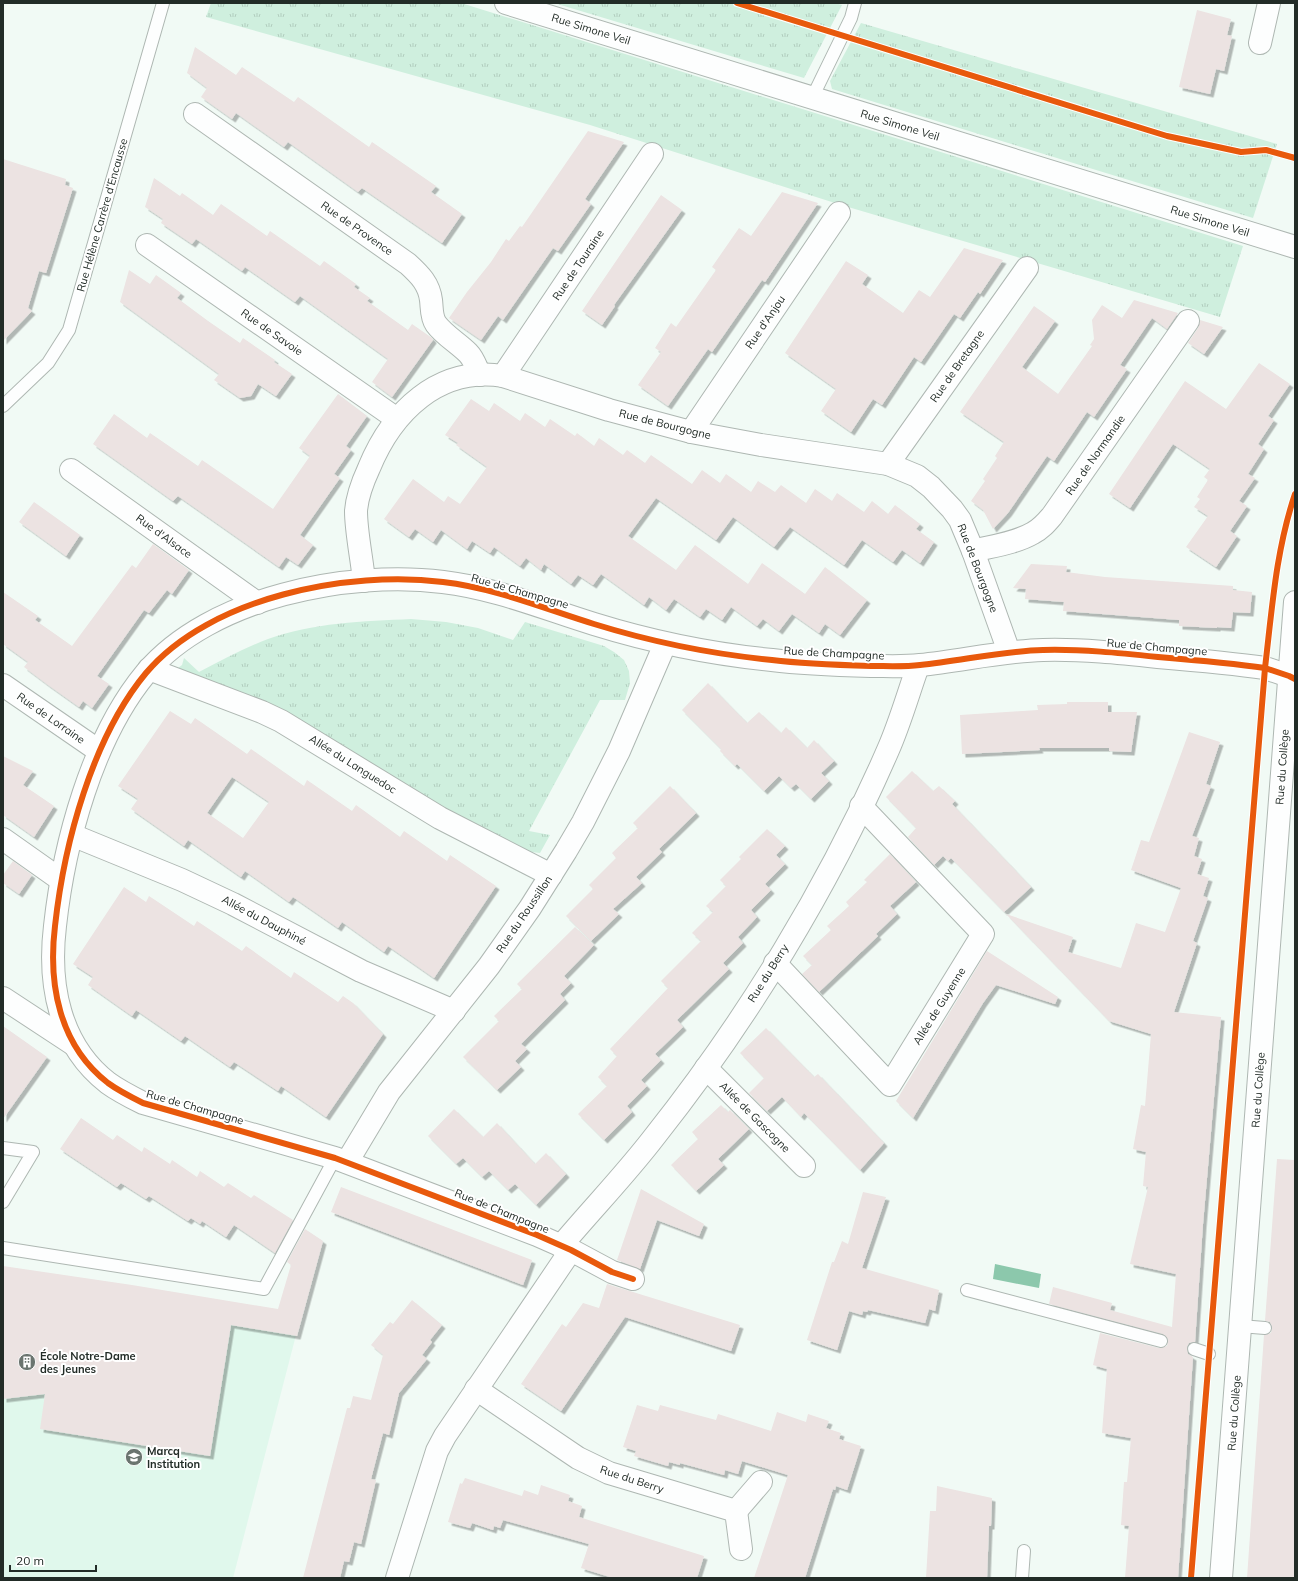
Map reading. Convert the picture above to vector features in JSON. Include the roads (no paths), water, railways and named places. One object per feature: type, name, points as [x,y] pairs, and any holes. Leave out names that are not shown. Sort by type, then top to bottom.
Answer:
[{"type":"street","name":"Rue Simone Veil","points":[[506,3],[1295,247]]},
{"type":"street","points":[[1260,43],[1269,3]]},
{"type":"street","name":"Rue de Provence","points":[[195,114],[402,260],[418,274],[427,284],[436,323],[468,353],[474,361],[480,375]]},
{"type":"street","name":"Rue de Touraine","points":[[503,376],[652,154]]},
{"type":"street","name":"Rue d'Anjou","points":[[691,432],[839,213]]},
{"type":"street","name":"Rue de Savoie","points":[[147,245],[396,419]]},
{"type":"street","name":"Rue de Bretagne","points":[[888,464],[1027,268]]},
{"type":"street","name":"Rue de Normandie","points":[[973,551],[1023,537],[1034,533],[1043,526],[1052,516],[1188,321]]},
{"type":"street","name":"Rue de Bourgogne","points":[[364,581],[356,511],[366,475],[374,454],[396,419],[409,406],[438,385],[469,375],[491,374],[503,376],[609,410],[691,432],[761,445],[888,464],[917,476],[931,486],[960,520],[973,551],[1009,652]]},
{"type":"street","name":"Rue d'Alsace","points":[[70,470],[257,603]]},
{"type":"street","name":"Rue de Champagne","points":[[633,1279],[612,1272],[566,1248],[493,1218],[341,1160],[143,1103],[124,1094],[108,1083],[84,1060],[73,1044],[59,1009],[55,992],[53,946],[62,880],[72,835],[88,779],[99,751],[124,701],[149,669],[172,648],[188,637],[208,625],[257,603],[304,589],[364,581],[398,579],[444,582],[468,586],[492,592],[603,627],[665,644],[734,655],[809,664],[918,666],[1009,652],[1044,650],[1110,652],[1259,667],[1292,677]]},
{"type":"street","name":"Rue du Collège","points":[[1221,1578],[1292,677],[1295,602]]},
{"type":"street","name":"Rue du Roussillon","points":[[341,1160],[389,1092],[489,966],[550,875],[583,822],[602,786],[619,751],[665,644]]},
{"type":"street","name":"Rue du Berry","points":[[397,1578],[437,1451],[453,1422],[476,1389],[566,1248],[682,1102],[775,963],[805,914],[888,750],[900,721],[918,666]]},
{"type":"street","name":"Allée du Languedoc","points":[[149,669],[262,712],[281,721],[440,818],[550,875]]},
{"type":"street","name":"Rue de Lorraine","points":[[3,685],[99,751]]},
{"type":"street","name":"Allée de Guyenne","points":[[775,963],[890,1085],[983,934],[861,806]]},
{"type":"street","name":"Allée du Dauphiné","points":[[72,835],[182,880],[233,904],[361,971],[454,1011]]},
{"type":"street","points":[[3,839],[62,880]]},
{"type":"street","points":[[3,998],[73,1044]]},
{"type":"street","name":"Allée de Gascogne","points":[[706,1068],[804,1166]]},
{"type":"street","name":"Rue du Berry","points":[[476,1389],[578,1458],[594,1466],[609,1473],[736,1511]]},
{"type":"street","points":[[741,1548],[736,1511],[761,1482]]},
{"type":"lane","name":"Rue Hélène Carrère d’Encausse","points":[[3,406],[48,363],[69,330],[163,3]]},
{"type":"lane","points":[[812,98],[851,18],[855,3]]},
{"type":"lane","points":[[3,1148],[33,1152],[3,1202]]},
{"type":"lane","points":[[3,1248],[264,1289],[341,1160]]},
{"type":"lane","points":[[967,1290],[1161,1341]]},
{"type":"lane","points":[[1240,1326],[1265,1328]]},
{"type":"lane","points":[[1194,1349],[1209,1354]]},
{"type":"lane","points":[[1022,1578],[1024,1551]]},
{"type":"place","name":"École Notre-Dame des Jeunes","points":[[27,1362]]},
{"type":"place","name":"Marcq Institution","points":[[134,1457]]}]
